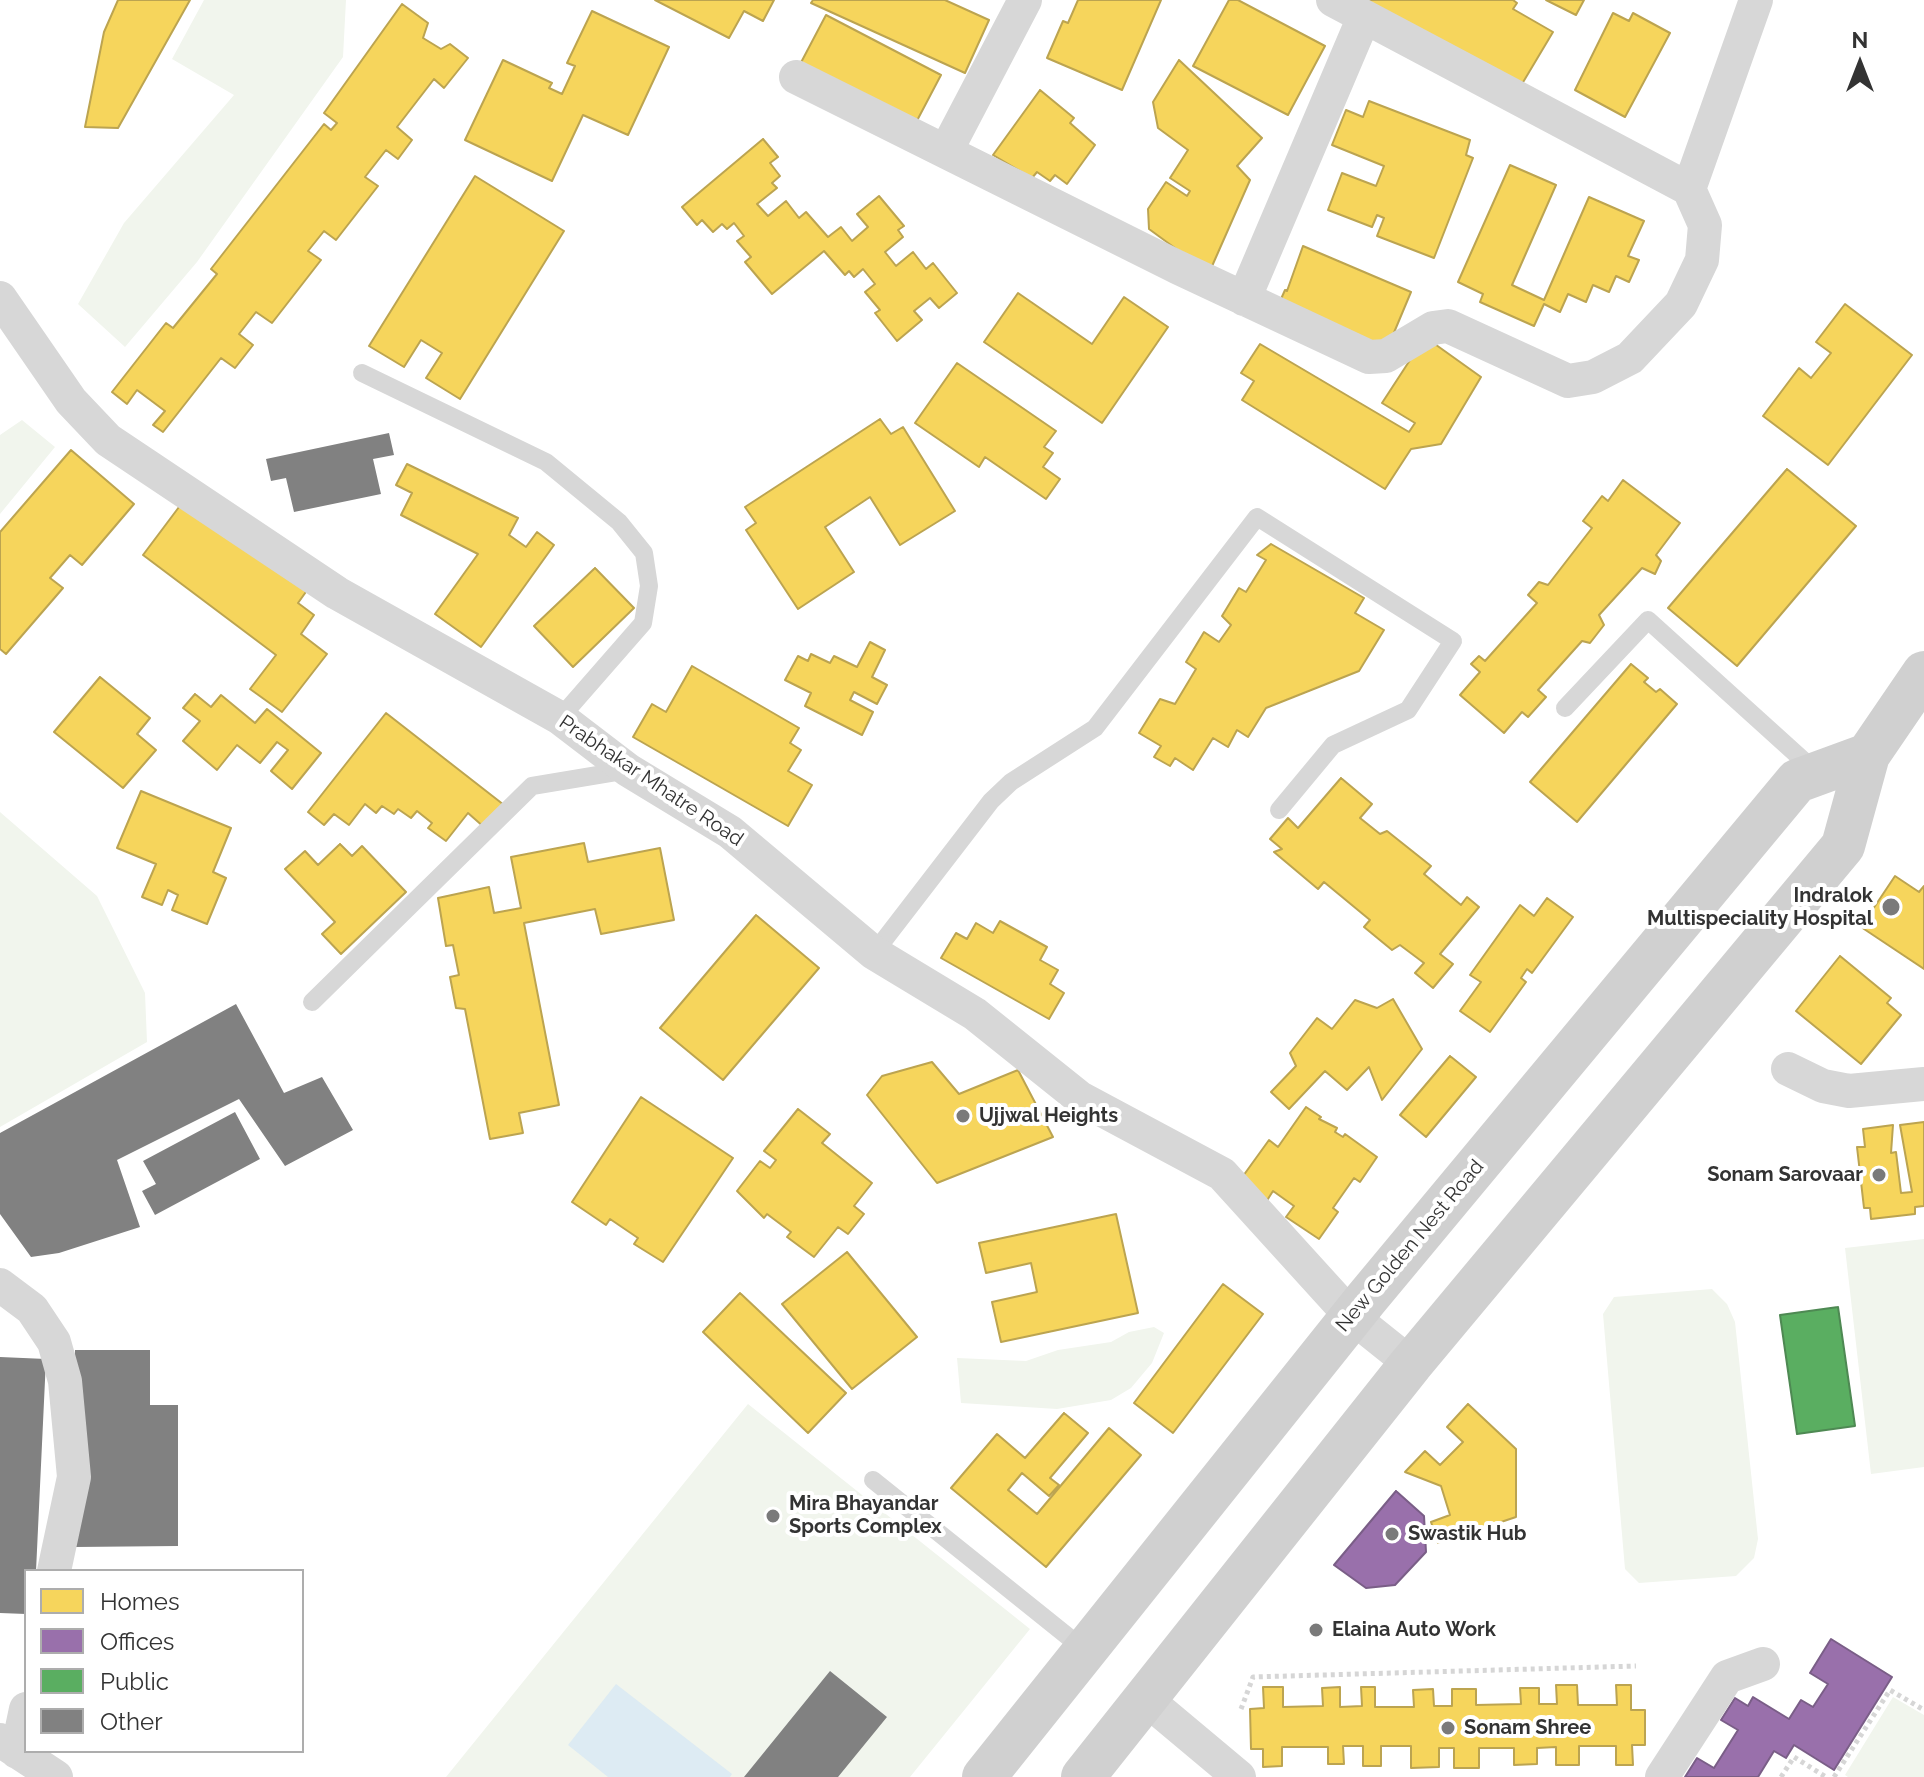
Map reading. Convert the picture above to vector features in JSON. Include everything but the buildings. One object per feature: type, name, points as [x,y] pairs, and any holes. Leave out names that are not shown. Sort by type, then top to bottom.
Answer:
[{"type":"main road","points":[[1083,1777],[1411,1364],[1843,846],[1868,755],[1919,689]]},
{"type":"main road","name":"New Golden Nest Road","points":[[984,1777],[1087,1652],[1351,1316],[1797,781],[1868,755]]},
{"type":"street","points":[[946,151],[1025,0]]},
{"type":"street","points":[[796,77],[1244,299],[1369,357],[1386,356],[1433,328],[1448,326],[1568,381],[1593,377],[1630,358],[1681,304],[1702,260],[1705,225],[1689,189],[1333,0]]},
{"type":"street","points":[[1689,189],[1756,0]]},
{"type":"street","points":[[1244,299],[1364,17]]},
{"type":"street","name":"Prabhakar Mhatre Road","points":[[0,298],[71,401],[108,440],[337,593],[560,718],[628,770],[730,832],[874,953],[975,1014],[1080,1098],[1222,1174],[1351,1316],[1411,1364]]},
{"type":"street","points":[[1788,1069],[1823,1086],[1849,1091],[1924,1084]]},
{"type":"street","points":[[0,1285],[32,1309],[54,1342],[65,1381],[74,1477],[54,1569]]},
{"type":"street","points":[[1662,1777],[1727,1677],[1763,1664]]},
{"type":"street","points":[[1147,1700],[1239,1777]]},
{"type":"street","points":[[24,1713],[9,1746],[56,1777]]},
{"type":"lane","points":[[362,373],[546,462],[619,522],[644,553],[649,586],[643,623],[560,718]]},
{"type":"lane","points":[[874,953],[991,801],[1011,782],[1095,728],[1257,517],[1453,641],[1408,710],[1333,745],[1279,810]]},
{"type":"lane","points":[[1565,708],[1648,620],[1817,773]]},
{"type":"lane","points":[[312,1002],[532,786],[628,770]]},
{"type":"lane","points":[[873,1480],[1087,1652]]},
{"type":"path","points":[[1241,1709],[1253,1677],[1636,1666]]},
{"type":"path","points":[[1834,1777],[1890,1690],[1924,1710]]},
{"type":"path","points":[[1781,1777],[1794,1757],[1826,1777]]},
{"type":"shaded area","points":[[204,0],[346,0],[343,57],[197,262],[125,347],[78,304],[124,223],[234,95],[172,59]]},
{"type":"shaded area","points":[[22,420],[55,447],[0,514],[0,435]]},
{"type":"shaded area","points":[[0,812],[97,896],[145,993],[147,1042],[0,1127]]},
{"type":"shaded area","points":[[1924,1239],[1924,1467],[1871,1474],[1845,1248]]},
{"type":"shaded area","points":[[1712,1289],[1727,1304],[1735,1322],[1758,1539],[1754,1558],[1736,1576],[1639,1583],[1625,1569],[1603,1314],[1614,1297]]},
{"type":"shaded area","points":[[1154,1327],[1164,1333],[1152,1363],[1131,1388],[1111,1400],[1057,1409],[961,1403],[957,1358],[1026,1361],[1058,1350],[1111,1342],[1129,1332]]},
{"type":"shaded area","name":"Mira Bhayandar Sports Complex","points":[[748,1404],[1030,1629],[910,1777],[446,1777]]},
{"type":"shaded area","points":[[616,1684],[732,1774],[730,1777],[608,1777],[568,1745]]},
{"type":"shaded area","points":[[1893,1697],[1924,1715],[1924,1777],[1848,1777],[1845,1775]]},
{"type":"place","name":"Indralok Multispeciality Hospital","points":[[1891,907]]},
{"type":"place","name":"Ujjwal Heights","points":[[963,1116]]},
{"type":"place","name":"Sonam Sarovaar","points":[[1879,1175]]},
{"type":"place","name":"Mira Bhayandar Sports Complex","points":[[773,1516]]},
{"type":"place","name":"Swastik Hub","points":[[1392,1534]]},
{"type":"place","name":"Elaina Auto Work","points":[[1316,1630]]},
{"type":"place","name":"Sonam Shree","points":[[1448,1728]]}]
